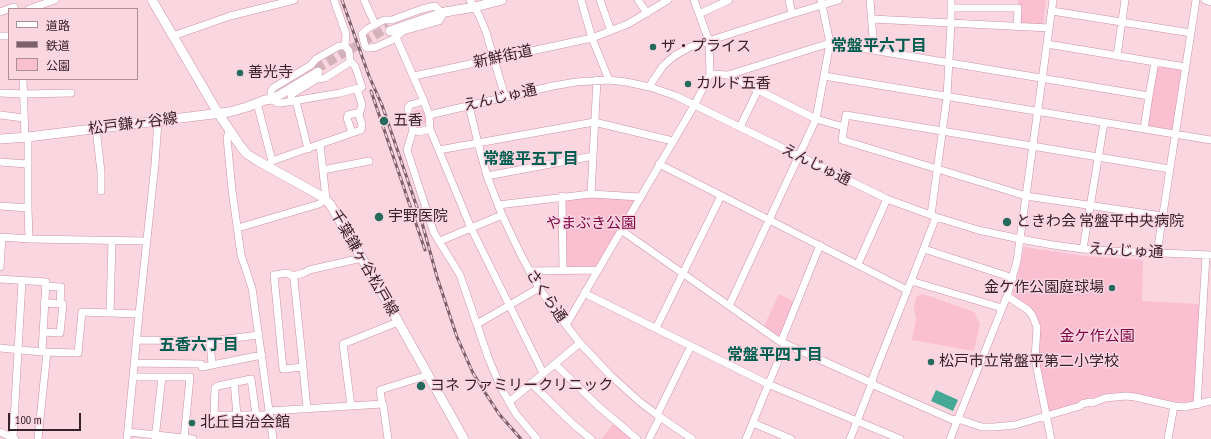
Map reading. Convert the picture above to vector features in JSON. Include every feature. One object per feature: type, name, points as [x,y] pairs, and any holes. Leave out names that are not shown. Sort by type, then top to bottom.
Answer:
[{"type":"main road","name":"千葉鎌ヶ谷松戸線","points":[[152,0],[229,131],[247,154],[270,163],[326,199],[333,208],[464,439]]},
{"type":"main road","points":[[392,32],[417,16],[442,12],[472,3],[502,0]]},
{"type":"main road","name":"松戸鎌ヶ谷線","points":[[0,139],[238,110],[269,98],[317,71]]},
{"type":"street","points":[[11,0],[14,8]]},
{"type":"street","points":[[32,8],[55,0]]},
{"type":"street","points":[[173,36],[230,16],[294,0]]},
{"type":"street","points":[[269,98],[277,103],[294,101],[362,87],[355,66],[350,61],[349,51],[346,46],[346,34],[334,0]]},
{"type":"street","points":[[364,0],[375,24]]},
{"type":"street","points":[[581,0],[592,38],[609,80]]},
{"type":"street","points":[[600,0],[611,31]]},
{"type":"street","points":[[638,0],[647,13]]},
{"type":"street","name":"新鮮街道","points":[[414,76],[592,38],[611,31],[647,13],[668,0]]},
{"type":"street","points":[[566,325],[695,104],[710,74],[709,41],[694,0]]},
{"type":"street","points":[[699,14],[729,0]]},
{"type":"street","points":[[789,0],[792,14]]},
{"type":"street","points":[[650,88],[652,82],[663,66],[674,56],[690,47],[792,14],[821,2],[838,0]]},
{"type":"street","points":[[870,0],[874,50]]},
{"type":"street","points":[[850,439],[924,249],[934,216],[937,170],[947,97],[951,0]]},
{"type":"street","points":[[950,439],[1007,296],[1017,261],[1053,0]]},
{"type":"street","points":[[1117,56],[1125,0]]},
{"type":"street","points":[[1157,253],[1196,0]]},
{"type":"street","points":[[1205,0],[1211,2]]},
{"type":"street","points":[[729,306],[816,119],[830,43],[821,2]]},
{"type":"street","points":[[472,3],[486,32],[505,97]]},
{"type":"street","points":[[442,12],[435,6],[392,20],[384,20],[367,29],[362,34],[365,46],[367,48],[376,47],[392,32],[414,76],[429,115],[430,129],[471,228],[543,373]]},
{"type":"street","points":[[951,8],[1018,8],[1016,27]]},
{"type":"street","points":[[1052,11],[1191,33]]},
{"type":"street","points":[[872,19],[1049,28]]},
{"type":"street","points":[[710,74],[728,75],[830,43],[1149,96]]},
{"type":"street","points":[[1047,44],[1186,67]]},
{"type":"street","points":[[346,46],[339,46],[316,59],[311,65],[273,88],[271,91],[269,98],[270,163],[362,129],[359,115],[362,105],[357,89]]},
{"type":"street","points":[[308,149],[294,101],[291,97],[292,94],[317,79],[325,78],[350,61]]},
{"type":"street","points":[[1144,129],[1155,62]]},
{"type":"street","points":[[728,75],[816,119],[844,127]]},
{"type":"street","points":[[824,76],[1211,140]]},
{"type":"street","points":[[23,80],[29,239]]},
{"type":"street","points":[[591,194],[597,80]]},
{"type":"street","name":"えんじゅ通","points":[[429,115],[576,82],[597,80],[626,82],[676,96],[695,104],[887,200],[978,230],[1020,239],[1083,249],[1113,252],[1208,255]]},
{"type":"street","points":[[740,127],[758,90]]},
{"type":"street","points":[[0,93],[71,93]]},
{"type":"street","points":[[424,101],[410,105],[408,108],[410,123],[413,130],[407,150],[434,233],[460,275],[476,324],[495,373],[509,402],[516,414],[537,439]]},
{"type":"street","name":"さくら通","points":[[469,106],[487,176],[502,216],[539,288],[580,343],[624,388],[658,416],[692,439]]},
{"type":"street","points":[[352,133],[347,116],[356,113],[359,115]]},
{"type":"street","points":[[0,115],[24,118]]},
{"type":"street","points":[[1162,216],[1026,196],[842,140],[846,115],[1170,169]]},
{"type":"street","points":[[158,120],[128,436],[193,439]]},
{"type":"street","points":[[439,150],[594,122],[673,141]]},
{"type":"street","points":[[1083,249],[1104,122]]},
{"type":"street","points":[[96,128],[101,172],[101,191]]},
{"type":"street","points":[[413,130],[419,132],[430,129]]},
{"type":"street","points":[[229,131],[227,135],[227,142],[241,256],[252,288],[273,439]]},
{"type":"street","points":[[238,228],[319,204],[326,199],[320,145]]},
{"type":"street","points":[[487,176],[593,156]]},
{"type":"street","points":[[323,170],[369,161]]},
{"type":"street","points":[[0,162],[27,164]]},
{"type":"street","points":[[659,164],[907,290]]},
{"type":"street","points":[[498,205],[562,196],[591,194],[640,197]]},
{"type":"street","points":[[562,196],[563,270]]},
{"type":"street","points":[[656,328],[721,196]]},
{"type":"street","points":[[858,264],[887,200]]},
{"type":"street","points":[[0,206],[28,208]]},
{"type":"street","points":[[440,241],[502,216]]},
{"type":"street","points":[[621,230],[783,343],[953,420],[958,419],[975,425],[994,427],[1015,425],[1080,406],[1082,404],[1092,403],[1105,398],[1126,396],[1185,407],[1211,401]]},
{"type":"street","points":[[0,268],[1,237],[29,239],[146,241]]},
{"type":"street","points":[[110,313],[112,241]]},
{"type":"street","points":[[746,439],[820,245]]},
{"type":"street","points":[[924,249],[1013,278]]},
{"type":"street","points":[[1197,405],[1208,255]]},
{"type":"street","points":[[292,276],[309,270],[362,258]]},
{"type":"street","points":[[529,271],[598,270]]},
{"type":"street","points":[[303,367],[283,369],[274,275],[287,273],[294,279],[303,367],[307,409]]},
{"type":"street","points":[[0,279],[46,282],[42,332],[44,352],[38,439]]},
{"type":"street","points":[[0,432],[14,438],[22,281]]},
{"type":"street","points":[[911,281],[1002,308]]},
{"type":"street","points":[[45,286],[61,287],[60,304]]},
{"type":"street","points":[[476,324],[539,288]]},
{"type":"street","points":[[584,293],[768,384],[900,439]]},
{"type":"street","points":[[1007,296],[1028,310],[1036,322],[1038,333],[1035,359],[1051,439]]},
{"type":"street","points":[[42,332],[60,333],[63,304],[44,303]]},
{"type":"street","points":[[1203,310],[1211,310]]},
{"type":"street","points":[[0,348],[78,353],[82,312],[139,314]]},
{"type":"street","points":[[351,406],[343,344],[398,322]]},
{"type":"street","points":[[136,340],[210,341],[259,335]]},
{"type":"street","points":[[210,341],[212,365]]},
{"type":"street","points":[[509,402],[580,343]]},
{"type":"street","points":[[649,439],[658,416],[691,346]]},
{"type":"street","points":[[134,363],[201,366],[262,355]]},
{"type":"street","points":[[555,364],[598,406],[637,439]]},
{"type":"street","points":[[388,439],[380,390],[428,375]]},
{"type":"street","points":[[133,377],[190,377],[184,439]]},
{"type":"street","points":[[155,437],[162,377]]},
{"type":"street","points":[[256,415],[251,379],[218,386],[215,388],[214,415],[256,415],[307,409],[382,404]]},
{"type":"street","points":[[234,382],[237,415]]},
{"type":"street","points":[[531,383],[574,425],[591,439]]},
{"type":"street","points":[[1168,439],[1174,406]]},
{"type":"street","points":[[753,423],[791,439]]},
{"type":"green space","points":[[1018,0],[1046,0],[1043,26],[1016,25]]},
{"type":"green space","points":[[1158,65],[1181,69],[1183,71],[1174,129],[1172,131],[1147,127]]},
{"type":"green space","points":[[422,110],[426,117],[426,121],[422,125],[416,125],[414,123],[413,112]]},
{"type":"green space","name":"やまぶき公園","points":[[587,196],[634,199],[635,201],[597,267],[567,268],[564,200]]},
{"type":"green space","name":"金ケ作公園","points":[[1024,247],[1085,256],[1143,260],[1142,301],[1201,304],[1195,401],[1170,401],[1125,392],[1105,394],[1048,411],[1037,357],[1039,333],[1028,306],[1014,296],[1013,291]]},
{"type":"green space","points":[[779,294],[795,302],[780,338],[764,326]]},
{"type":"green space","points":[[923,294],[974,312],[980,324],[974,351],[912,340],[916,320],[914,307],[916,297]]},
{"type":"green space","points":[[614,423],[634,439],[601,439]]},
{"type":"shaded area","points":[[936,390],[958,400],[953,411],[931,401]]},
{"type":"tunnel","points":[[316,69],[389,27]]},
{"type":"railway","points":[[342,0],[369,76],[382,105],[421,219],[437,277],[457,337],[473,373],[486,394],[499,414],[521,439]]},
{"type":"railway","points":[[371,91],[425,250]]},
{"type":"place","name":"ザ・プライス","points":[[653,47]]},
{"type":"place","name":"善光寺","points":[[240,73]]},
{"type":"place","name":"カルド五香","points":[[688,84]]},
{"type":"place","name":"五香","points":[[384,121]]},
{"type":"place","name":"宇野医院","points":[[379,217]]},
{"type":"place","name":"ときわ会 常盤平中央病院","points":[[1007,222]]},
{"type":"place","name":"金ケ作公園庭球場","points":[[1112,288]]},
{"type":"place","name":"松戸市立常盤平第二小学校","points":[[931,362]]},
{"type":"place","name":"ヨネ ファミリークリニック","points":[[421,386]]},
{"type":"place","name":"北丘自治会館","points":[[192,423]]},
{"type":"district","name":"常盤平六丁目","points":[[879,46]]},
{"type":"district","name":"常盤平五丁目","points":[[531,159]]},
{"type":"district","name":"五香六丁目","points":[[199,345]]},
{"type":"district","name":"常盤平四丁目","points":[[775,355]]}]
